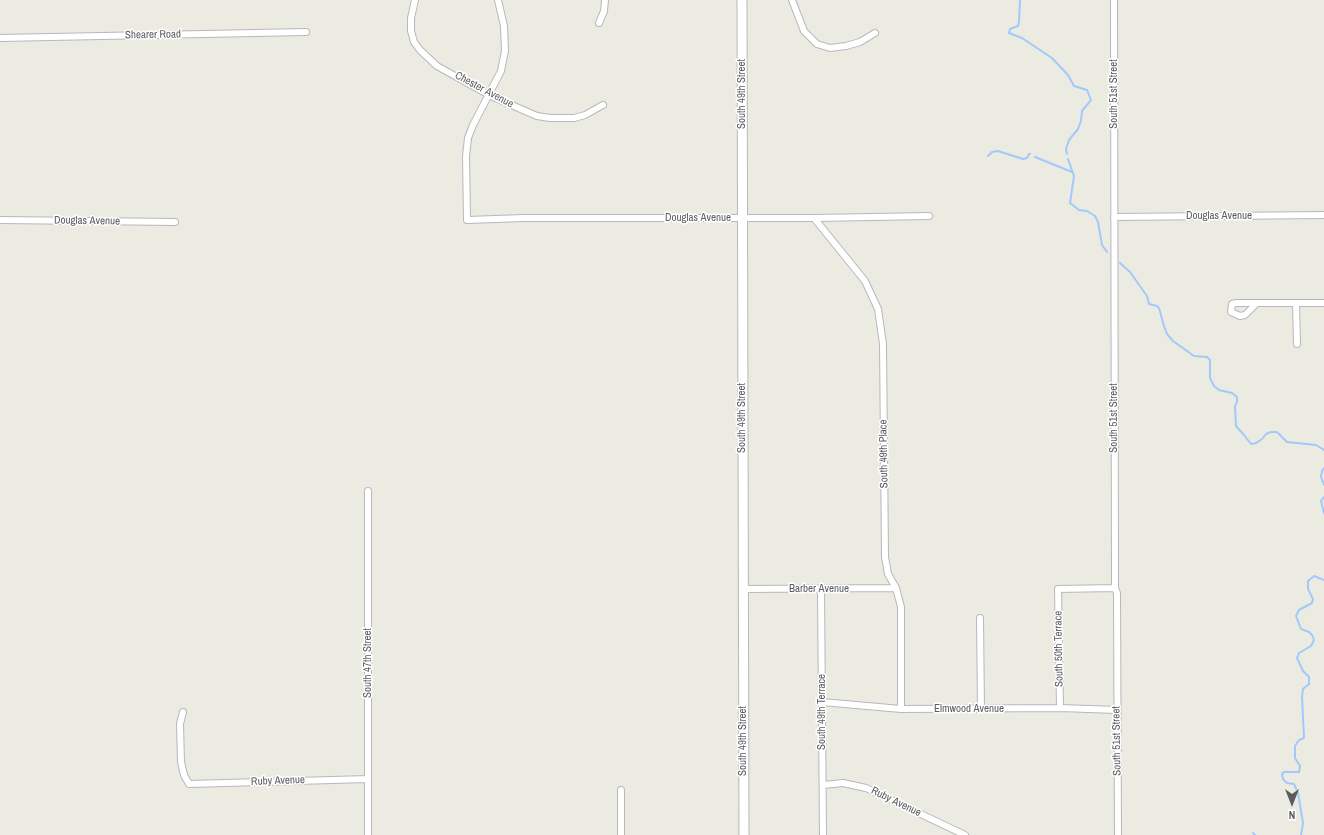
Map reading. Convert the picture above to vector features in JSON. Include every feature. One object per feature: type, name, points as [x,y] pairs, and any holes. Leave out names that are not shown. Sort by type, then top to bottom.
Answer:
[{"type":"street","name":"Chester Avenue","points":[[415,0],[411,18],[412,32],[414,42],[420,50],[438,66],[489,95],[530,113],[550,118],[574,118],[585,115],[603,105]]},
{"type":"street","points":[[489,95],[501,71],[506,51],[504,26],[498,0]]},
{"type":"street","points":[[599,23],[604,11],[605,0]]},
{"type":"street","name":"South 49th Street","points":[[742,0],[744,835]]},
{"type":"street","points":[[792,0],[804,31],[817,44],[830,48],[846,46],[860,42],[875,33]]},
{"type":"street","name":"South 51st Street","points":[[1114,0],[1115,588],[1117,594],[1118,835]]},
{"type":"street","name":"Shearer Road","points":[[0,38],[306,32]]},
{"type":"street","name":"Douglas Avenue","points":[[489,95],[473,125],[468,138],[466,156],[466,220],[524,218],[814,218],[929,216]]},
{"type":"street","name":"Douglas Avenue","points":[[1114,217],[1324,215]]},
{"type":"street","name":"South 49th Place","points":[[814,218],[865,281],[878,309],[883,344],[885,557],[888,574],[896,588],[901,607],[901,709]]},
{"type":"street","name":"Douglas Avenue","points":[[0,220],[175,222]]},
{"type":"street","points":[[1258,303],[1324,303]]},
{"type":"street","points":[[1296,303],[1297,344]]},
{"type":"street","name":"South 47th Street","points":[[368,491],[368,835]]},
{"type":"street","name":"Barber Avenue","points":[[743,589],[896,588]]},
{"type":"street","name":"South 50th Terrace","points":[[1060,708],[1058,589],[1115,588]]},
{"type":"street","name":"South 49th Terrace","points":[[821,589],[823,835]]},
{"type":"street","points":[[980,618],[981,709]]},
{"type":"street","name":"Elmwood Avenue","points":[[822,702],[901,709],[1060,708],[1117,710]]},
{"type":"street","name":"Ruby Avenue","points":[[182,712],[180,724],[181,762],[184,775],[189,784],[368,779]]},
{"type":"street","name":"Ruby Avenue","points":[[823,785],[843,783],[866,788],[965,835]]},
{"type":"street","points":[[621,790],[621,835]]},
{"type":"waterway","points":[[1020,0],[1018,26],[1010,29],[1009,33],[1022,38],[1052,58],[1068,75],[1074,86],[1087,90],[1091,100],[1082,111],[1078,129],[1069,140],[1066,149],[1067,154]]},
{"type":"waterway","points":[[988,156],[992,152],[998,151],[1023,159],[1027,158],[1030,154]]},
{"type":"waterway","points":[[1035,157],[1072,172]]},
{"type":"waterway","points":[[1068,159],[1074,176],[1070,203],[1079,210],[1087,211],[1095,216],[1098,222],[1102,245],[1107,252]]},
{"type":"waterway","points":[[1120,263],[1130,272],[1147,296],[1149,304],[1159,308],[1167,334],[1173,341],[1194,356],[1207,357],[1210,360],[1210,378],[1214,386],[1219,390],[1232,393],[1237,397],[1235,406],[1236,426],[1251,444],[1256,443],[1266,434],[1277,432],[1287,442],[1316,445],[1324,450]]},
{"type":"waterway","points":[[1324,468],[1321,477],[1324,485]]},
{"type":"waterway","points":[[1324,497],[1321,501],[1324,513]]},
{"type":"waterway","points":[[1301,835],[1303,823],[1298,793],[1294,784],[1287,783],[1283,779],[1282,774],[1284,772],[1299,772],[1300,766],[1295,758],[1295,746],[1299,740],[1304,738],[1302,697],[1303,689],[1309,684],[1309,677],[1303,671],[1297,658],[1299,653],[1311,646],[1314,640],[1309,632],[1301,629],[1296,616],[1299,610],[1312,603],[1313,599],[1308,589],[1308,581],[1314,576],[1324,580]]}]
